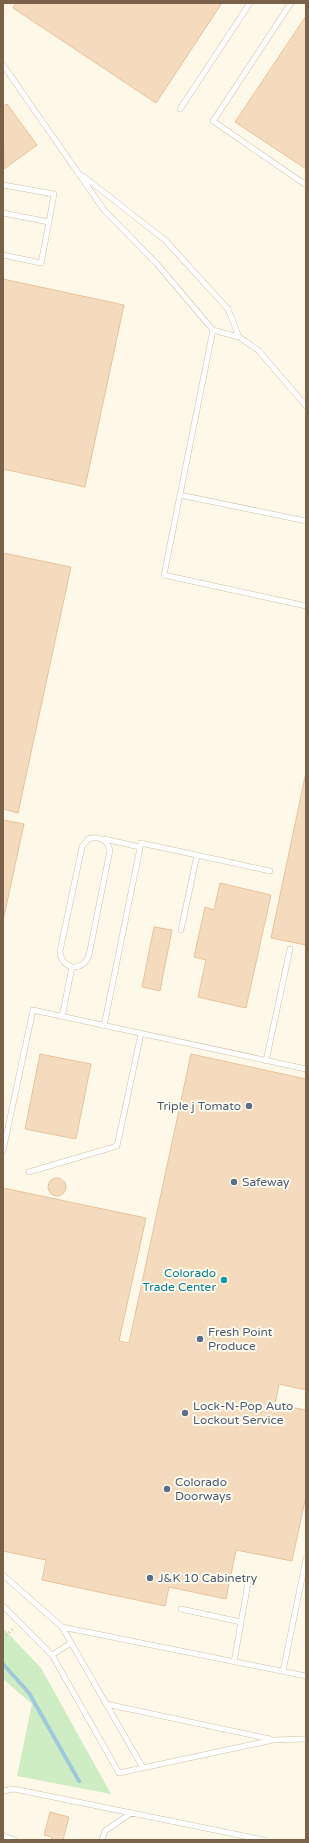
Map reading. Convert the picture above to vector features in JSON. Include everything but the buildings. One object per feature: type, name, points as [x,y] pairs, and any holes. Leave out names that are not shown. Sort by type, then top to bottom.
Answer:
[{"type":"lane","points":[[180,109],[250,3]]},
{"type":"lane","points":[[291,3],[213,121],[306,185]]},
{"type":"lane","points":[[3,65],[104,210],[157,264],[213,330],[239,337],[258,350],[306,406]]},
{"type":"lane","points":[[79,173],[165,240],[228,309],[239,337]]},
{"type":"lane","points":[[3,185],[54,194],[41,263],[3,255]]},
{"type":"lane","points":[[3,213],[49,222]]},
{"type":"lane","points":[[213,330],[164,575],[306,606]]},
{"type":"lane","points":[[180,495],[306,521]]},
{"type":"lane","points":[[97,838],[106,842],[110,850],[90,955],[85,964],[80,967],[72,967],[62,961],[60,951],[82,847],[88,840],[97,838],[140,847]]},
{"type":"lane","points":[[104,1026],[141,843],[270,871]]},
{"type":"lane","points":[[181,930],[197,855]]},
{"type":"lane","points":[[266,1061],[290,949]]},
{"type":"lane","points":[[62,1017],[72,967]]},
{"type":"lane","points":[[3,1151],[33,1010],[306,1069]]},
{"type":"lane","points":[[29,1172],[117,1146],[141,1034]]},
{"type":"lane","points":[[284,1671],[306,1559]]},
{"type":"lane","points":[[3,1575],[62,1627],[143,1768]]},
{"type":"lane","points":[[234,1662],[248,1583]]},
{"type":"lane","points":[[3,1606],[52,1655],[119,1773],[273,1740],[306,1739]]},
{"type":"lane","points":[[182,1609],[241,1622]]},
{"type":"lane","points":[[62,1627],[306,1676]]},
{"type":"lane","points":[[52,1655],[71,1643]]},
{"type":"lane","points":[[106,1704],[273,1740]]},
{"type":"lane","points":[[3,1791],[14,1788],[264,1840]]},
{"type":"lane","points":[[102,1840],[105,1831],[132,1813]]},
{"type":"lane","points":[[3,1836],[15,1840]]},
{"type":"path","points":[[3,1638],[20,1623]]},
{"type":"green space","points":[[3,1628],[41,1668],[111,1794],[17,1776],[32,1704],[3,1679]]},
{"type":"waterway","points":[[3,1664],[29,1693],[79,1781]]},
{"type":"place","name":"Triple j Tomato","points":[[249,1106]]},
{"type":"place","name":"Safeway","points":[[234,1182]]},
{"type":"place","name":"Colorado Trade Center","points":[[224,1280]]},
{"type":"place","name":"Fresh Point Produce","points":[[200,1339]]},
{"type":"place","name":"Lock-N-Pop Auto Lockout Service","points":[[185,1413]]},
{"type":"place","name":"Colorado Doorways","points":[[167,1489]]},
{"type":"place","name":"J&K 10 Cabinetry","points":[[150,1578]]}]
